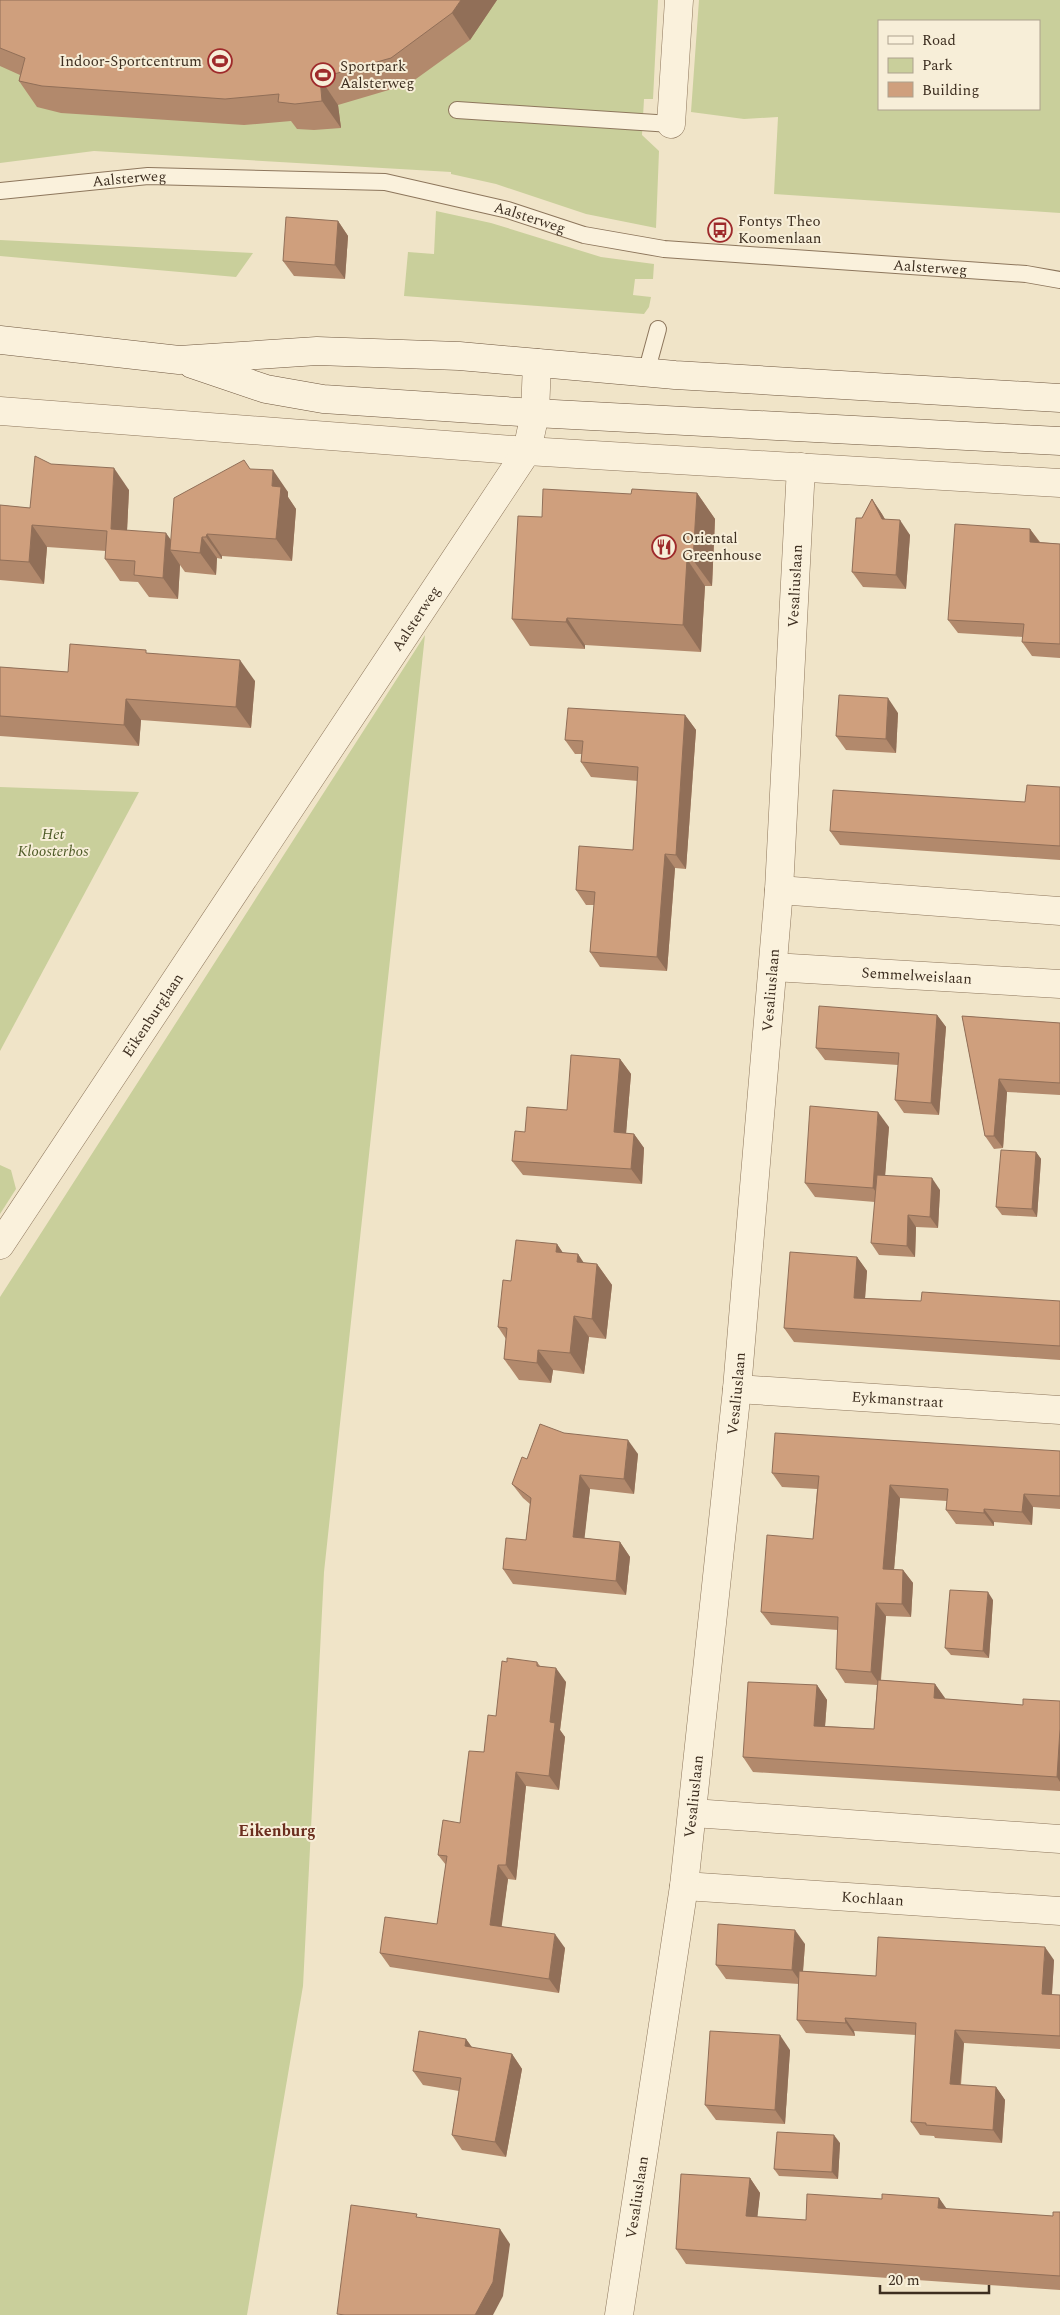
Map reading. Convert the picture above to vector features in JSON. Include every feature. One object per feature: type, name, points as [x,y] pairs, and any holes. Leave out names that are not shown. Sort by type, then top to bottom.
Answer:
[{"type":"street","points":[[671,124],[679,0]]},
{"type":"street","points":[[0,340],[179,360],[317,351],[459,356],[646,373],[1060,398]]},
{"type":"street","points":[[179,360],[266,389],[323,399],[535,413],[1060,441]]},
{"type":"street","name":"Aalsterweg","points":[[306,786],[527,451],[535,413],[537,363]]},
{"type":"street","points":[[0,411],[527,451],[1060,483]]},
{"type":"street","name":"Vesaliuslaan","points":[[619,2315],[684,1886],[737,1389],[779,890],[801,467]]},
{"type":"street","name":"Eikenburglaan","points":[[0,1245],[290,807],[306,786]]},
{"type":"street","points":[[779,890],[1060,911]]},
{"type":"street","name":"Semmelweislaan","points":[[773,967],[1060,984]]},
{"type":"street","name":"Eykmanstraat","points":[[737,1389],[1060,1410]]},
{"type":"street","points":[[693,1813],[1060,1839]]},
{"type":"street","name":"Kochlaan","points":[[684,1886],[1060,1911]]},
{"type":"lane","points":[[458,110],[671,124]]},
{"type":"lane","name":"Aalsterweg","points":[[0,191],[148,176],[385,182],[508,210],[584,236],[664,249],[1026,274],[1060,280]]},
{"type":"lane","points":[[646,373],[658,329]]},
{"type":"green space","name":"Sportpark Aalsterweg","points":[[0,0],[658,0],[653,99],[644,99],[642,135],[659,151],[656,228],[586,214],[496,184],[451,174],[451,172],[94,151],[0,163]]},
{"type":"green space","points":[[699,0],[1060,0],[1060,213],[774,194],[778,117],[744,119],[691,112]]},
{"type":"green space","points":[[436,211],[491,223],[601,257],[654,264],[653,279],[635,279],[633,295],[651,297],[649,307],[644,314],[404,296],[408,252],[434,254]]},
{"type":"green space","points":[[0,240],[253,253],[236,277],[0,256]]},
{"type":"green space","points":[[425,635],[324,1572],[303,1986],[247,2315],[0,2315],[0,1297]]},
{"type":"green space","name":"Het Kloosterbos","points":[[0,787],[139,792],[0,1051]]},
{"type":"green space","points":[[0,1165],[11,1170],[16,1189],[0,1214]]},
{"type":"building","name":"Indoor-Sportcentrum","points":[[0,0],[461,0],[452,13],[391,58],[320,78],[322,101],[295,104],[278,102],[279,94],[225,99],[42,86],[19,81],[25,58],[0,48]]},
{"type":"building","points":[[286,217],[338,221],[335,265],[283,261]]},
{"type":"building","points":[[35,456],[51,464],[114,468],[111,529],[166,533],[163,578],[134,575],[135,561],[105,559],[107,531],[32,525],[29,562],[0,560],[0,505],[30,508]]},
{"type":"building","points":[[244,460],[250,469],[273,470],[272,486],[281,487],[276,539],[207,534],[206,537],[202,537],[200,553],[170,550],[174,498]]},
{"type":"building","points":[[543,489],[631,494],[632,489],[697,493],[693,560],[687,559],[683,625],[567,618],[566,622],[512,619],[518,516],[542,517]]},
{"type":"building","points":[[872,499],[882,519],[900,520],[896,575],[852,572],[856,518],[862,518]]},
{"type":"building","points":[[955,524],[1030,529],[1030,542],[1060,544],[1060,644],[1022,642],[1024,624],[948,620]]},
{"type":"building","points":[[70,644],[146,650],[146,653],[240,660],[236,707],[126,699],[124,725],[0,716],[0,667],[68,672]]},
{"type":"building","points":[[839,695],[888,698],[886,739],[836,736]]},
{"type":"building","points":[[568,708],[685,715],[676,855],[665,854],[657,957],[590,952],[595,892],[576,890],[579,846],[633,850],[638,767],[581,762],[583,741],[565,740]]},
{"type":"building","points":[[1027,785],[1060,787],[1060,846],[830,831],[833,790],[1025,802]]},
{"type":"building","points":[[819,1006],[937,1015],[931,1103],[895,1100],[899,1053],[816,1048]]},
{"type":"building","points":[[962,1016],[1060,1023],[1060,1083],[999,1079],[994,1136],[985,1136]]},
{"type":"building","points":[[571,1055],[620,1059],[614,1132],[634,1134],[631,1169],[512,1161],[515,1131],[525,1132],[527,1107],[567,1110]]},
{"type":"building","points":[[810,1106],[878,1112],[873,1188],[805,1183]]},
{"type":"building","points":[[1001,1150],[1036,1152],[1032,1209],[996,1207]]},
{"type":"building","points":[[877,1175],[932,1178],[930,1217],[908,1215],[907,1246],[871,1243]]},
{"type":"building","points":[[516,1240],[557,1244],[556,1252],[578,1254],[577,1262],[597,1264],[592,1319],[574,1316],[570,1353],[538,1350],[537,1363],[504,1359],[507,1328],[498,1327],[503,1280],[511,1281]]},
{"type":"building","points":[[790,1252],[857,1257],[854,1298],[921,1301],[922,1292],[1060,1301],[1060,1346],[784,1328]]},
{"type":"building","points":[[540,1424],[564,1433],[628,1440],[624,1479],[580,1475],[573,1537],[620,1542],[616,1581],[503,1569],[506,1538],[526,1540],[531,1498],[512,1484],[522,1457],[527,1459]]},
{"type":"building","points":[[775,1433],[1060,1451],[1060,1496],[1024,1494],[1022,1512],[984,1509],[984,1513],[946,1510],[948,1489],[890,1485],[883,1569],[903,1570],[902,1604],[876,1603],[871,1672],[836,1669],[838,1617],[761,1612],[767,1535],[813,1539],[819,1476],[772,1473]]},
{"type":"building","points":[[950,1590],[988,1592],[983,1651],[945,1648]]},
{"type":"building","points":[[507,1658],[537,1662],[537,1666],[556,1668],[550,1722],[555,1723],[549,1776],[516,1772],[506,1865],[498,1865],[490,1925],[555,1934],[549,1979],[380,1953],[385,1917],[437,1924],[447,1856],[438,1855],[443,1820],[460,1823],[469,1751],[484,1752],[488,1715],[496,1716],[502,1661],[507,1662]]},
{"type":"building","points":[[878,1680],[935,1684],[934,1698],[1023,1705],[1023,1699],[1060,1701],[1057,1777],[743,1757],[748,1682],[817,1685],[814,1726],[874,1729]]},
{"type":"building","points":[[718,1924],[795,1930],[792,1970],[716,1965]]},
{"type":"building","points":[[878,1937],[1045,1947],[1042,1994],[1060,1995],[1060,2036],[955,2030],[950,2084],[996,2087],[993,2130],[926,2125],[926,2123],[911,2122],[916,2023],[845,2018],[846,2023],[797,2020],[799,1971],[876,1976]]},
{"type":"building","points":[[419,2031],[466,2039],[465,2046],[512,2054],[495,2142],[452,2135],[461,2078],[413,2071]]},
{"type":"building","points":[[710,2031],[780,2035],[775,2110],[705,2105]]},
{"type":"building","points":[[777,2132],[834,2135],[832,2172],[774,2169]]},
{"type":"building","points":[[681,2174],[750,2178],[746,2216],[806,2220],[807,2194],[882,2199],[882,2194],[939,2198],[938,2208],[1053,2216],[1053,2212],[1060,2212],[1060,2276],[676,2249]]},
{"type":"building","points":[[351,2205],[417,2214],[416,2217],[500,2229],[493,2282],[475,2315],[337,2314]]},
{"type":"place","name":"Indoor-Sportcentrum","points":[[220,61]]},
{"type":"place","name":"Sportpark Aalsterweg","points":[[323,75]]},
{"type":"place","name":"Fontys Theo Koomenlaan","points":[[720,230]]},
{"type":"place","name":"Oriental Greenhouse","points":[[664,547]]},
{"type":"district","name":"Eikenburg","points":[[277,1831]]}]
